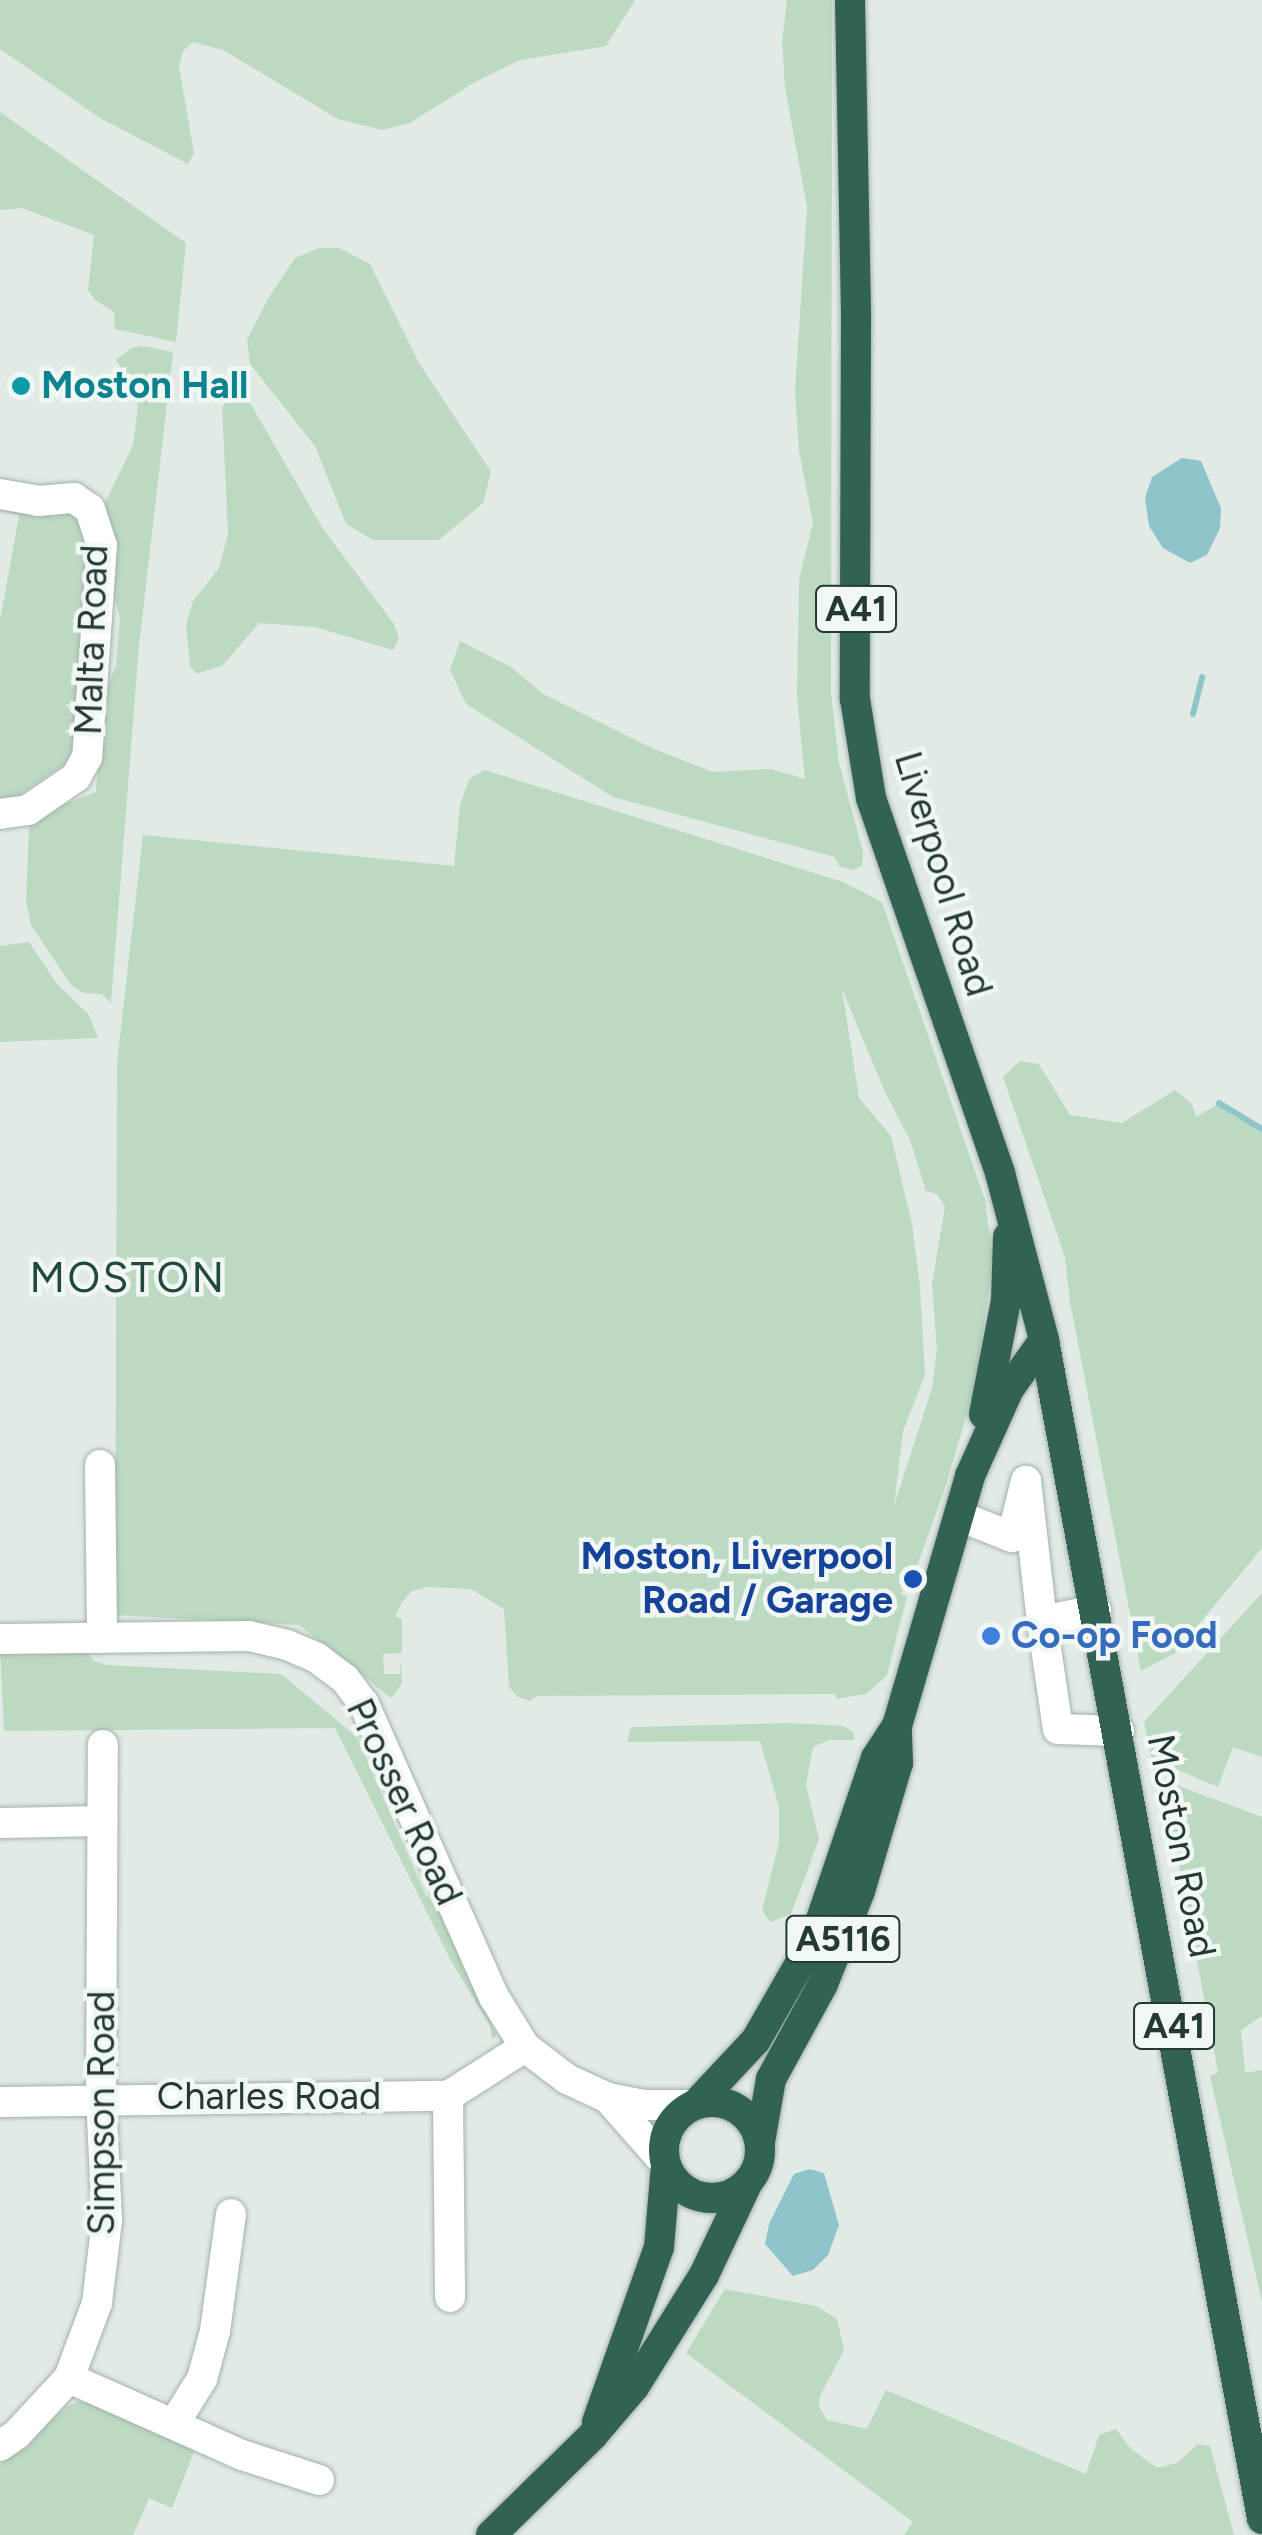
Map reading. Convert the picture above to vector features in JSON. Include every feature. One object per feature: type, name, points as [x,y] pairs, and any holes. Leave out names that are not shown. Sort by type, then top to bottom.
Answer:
[{"type":"highway","name":"Liverpool Road","points":[[850,0],[856,320],[855,699],[871,798],[1006,1194],[1044,1340]]},
{"type":"highway","points":[[970,1476],[1006,1301],[1010,1254],[1006,1194]]},
{"type":"highway","name":"A5116","points":[[593,2435],[659,2247],[663,2148],[672,2122],[696,2104],[756,2040],[800,1969],[842,1866],[876,1758],[897,1726],[970,1476],[1009,1389],[1044,1340]]},
{"type":"highway","name":"Moston Road","points":[[1044,1340],[1262,2520]]},
{"type":"highway","name":"A5116","points":[[491,2535],[593,2435],[634,2387],[681,2317],[760,2156],[771,2079],[823,1984],[860,1891],[898,1763],[897,1726]]},
{"type":"highway","points":[[696,2104],[714,2101],[744,2113],[760,2142]]},
{"type":"highway","points":[[665,2164],[687,2192],[702,2198],[735,2192],[748,2182]]},
{"type":"highway","name":"Moston Road","points":[[1245,2425],[1262,2454]]},
{"type":"street","name":"Malta Road","points":[[0,494],[38,501],[74,498],[90,509],[102,545],[87,757],[76,777],[28,810],[0,814]]},
{"type":"street","points":[[100,1465],[102,1638]]},
{"type":"street","points":[[959,1516],[1012,1537],[1026,1482],[1058,1729],[1119,1731]]},
{"type":"street","points":[[983,1547],[1035,1558],[1084,1549]]},
{"type":"street","points":[[1042,1621],[1096,1610]]},
{"type":"street","name":"Prosser Road","points":[[0,1638],[249,1636],[288,1645],[318,1658],[346,1678],[364,1704],[494,1997],[525,2047],[567,2079],[608,2098],[646,2105],[696,2104]]},
{"type":"street","name":"Simpson Road","points":[[0,2446],[17,2434],[68,2378],[97,2303],[108,2220],[101,2097],[102,1745]]},
{"type":"street","points":[[0,1823],[102,1820]]},
{"type":"street","points":[[450,2296],[448,2096],[525,2047]]},
{"type":"street","name":"Charles Road","points":[[0,2102],[101,2097],[448,2096]]},
{"type":"street","name":"Prosser Road","points":[[608,2098],[665,2164]]},
{"type":"street","points":[[175,2422],[202,2379],[215,2332],[230,2214]]},
{"type":"street","points":[[68,2378],[175,2422],[242,2455],[319,2480]]},
{"type":"green space","points":[[0,0],[635,0],[606,46],[520,60],[475,82],[410,123],[382,130],[338,119],[223,50],[193,42],[183,51],[179,67],[194,153],[188,164],[100,118],[0,49]]},
{"type":"green space","points":[[787,0],[832,0],[831,693],[839,763],[863,852],[862,866],[853,870],[839,866],[835,857],[613,797],[466,704],[450,670],[460,641],[511,667],[543,694],[654,749],[713,772],[771,769],[805,779],[797,697],[799,580],[813,523],[799,451],[795,391],[807,207],[785,87],[782,41]]},
{"type":"green space","points":[[0,112],[186,243],[176,342],[115,329],[114,312],[95,300],[88,290],[94,235],[22,208],[0,210]]},
{"type":"green space","points":[[319,248],[339,248],[370,264],[419,363],[491,472],[483,503],[439,540],[373,540],[346,524],[315,446],[250,364],[247,340],[269,297],[295,258]]},
{"type":"green space","points":[[142,346],[173,352],[139,645],[111,1003],[102,994],[84,993],[71,985],[31,925],[26,901],[29,828],[31,817],[96,792],[103,696],[116,666],[120,618],[111,585],[105,503],[133,445],[138,407],[135,391],[116,360],[131,348]]},
{"type":"green space","points":[[232,396],[246,396],[323,529],[394,624],[399,638],[393,650],[315,627],[259,623],[223,665],[197,674],[190,666],[186,625],[193,601],[219,568],[228,534],[222,407]]},
{"type":"green space","points":[[0,505],[74,512],[91,532],[75,757],[17,797],[0,802],[0,621],[19,515],[0,511]]},
{"type":"green space","points":[[485,770],[843,882],[882,902],[985,1200],[993,1261],[975,1387],[945,1488],[911,1583],[905,1582],[901,1594],[907,1596],[887,1675],[866,1694],[836,1699],[835,1694],[537,1696],[530,1701],[518,1697],[509,1687],[504,1609],[471,1589],[428,1587],[412,1591],[403,1601],[395,1616],[402,1619],[402,1653],[383,1654],[384,1674],[400,1674],[401,1657],[402,1684],[391,1698],[299,1625],[115,1615],[117,1063],[143,835],[454,866],[460,805],[469,779]],"holes":[[[842,989],[885,1092],[910,1140],[926,1191],[937,1194],[945,1206],[932,1284],[937,1350],[932,1388],[894,1506],[903,1431],[925,1375],[920,1287],[912,1224],[891,1136],[859,1098]]]},
{"type":"green space","points":[[29,942],[57,984],[89,1015],[98,1038],[0,1042],[0,946]]},
{"type":"green space","points":[[1020,1061],[1039,1064],[1070,1115],[1122,1123],[1175,1090],[1192,1104],[1196,1117],[1219,1103],[1262,1129],[1262,1548],[1175,1653],[1141,1671],[1070,1302],[1065,1257],[1003,1077]]},
{"type":"green space","points":[[1262,1593],[1262,1757],[1233,1747],[1218,1787],[1152,1759],[1144,1722]]},
{"type":"green space","points":[[0,1650],[85,1650],[94,1661],[107,1665],[281,1674],[357,1737],[426,1896],[433,1899],[497,2036],[492,2039],[490,2026],[450,1959],[335,1728],[4,1731]]},
{"type":"green space","points":[[789,1723],[844,1726],[854,1733],[854,1740],[829,1740],[813,1747],[806,1785],[819,1839],[791,1914],[770,1922],[762,1910],[779,1842],[779,1807],[760,1741],[627,1742],[631,1727]]},
{"type":"green space","points":[[1163,1780],[1262,1817],[1262,2016],[1241,2030],[1245,2073],[1262,2070],[1262,2302],[1210,2076],[1218,2072]]},
{"type":"green space","points":[[725,2289],[816,2306],[837,2319],[844,2350],[820,2396],[819,2406],[827,2420],[867,2429],[886,2390],[1086,2474],[1099,2435],[1116,2429],[1130,2448],[1157,2468],[1177,2463],[1198,2444],[1210,2446],[1234,2535],[904,2535],[913,2522],[686,2353]]},
{"type":"green space","points":[[85,2399],[196,2446],[172,2508],[149,2498],[133,2535],[0,2535],[0,2465],[66,2407]]},
{"type":"water","points":[[1182,458],[1201,461],[1221,508],[1220,528],[1207,555],[1190,563],[1163,548],[1149,526],[1145,498],[1152,477]]},
{"type":"water","points":[[810,2169],[824,2173],[839,2225],[828,2255],[813,2270],[793,2276],[765,2244],[769,2224],[794,2174]]},
{"type":"waterway","points":[[1193,714],[1202,677]]},
{"type":"waterway","points":[[1219,1103],[1262,1129]]},
{"type":"place","name":"Moston Hall","points":[[21,386]]},
{"type":"place","name":"Moston, Liverpool Road / Garage","points":[[913,1579]]},
{"type":"place","name":"Co-op Food","points":[[991,1636]]},
{"type":"district","name":"MOSTON","points":[[128,1278]]}]
